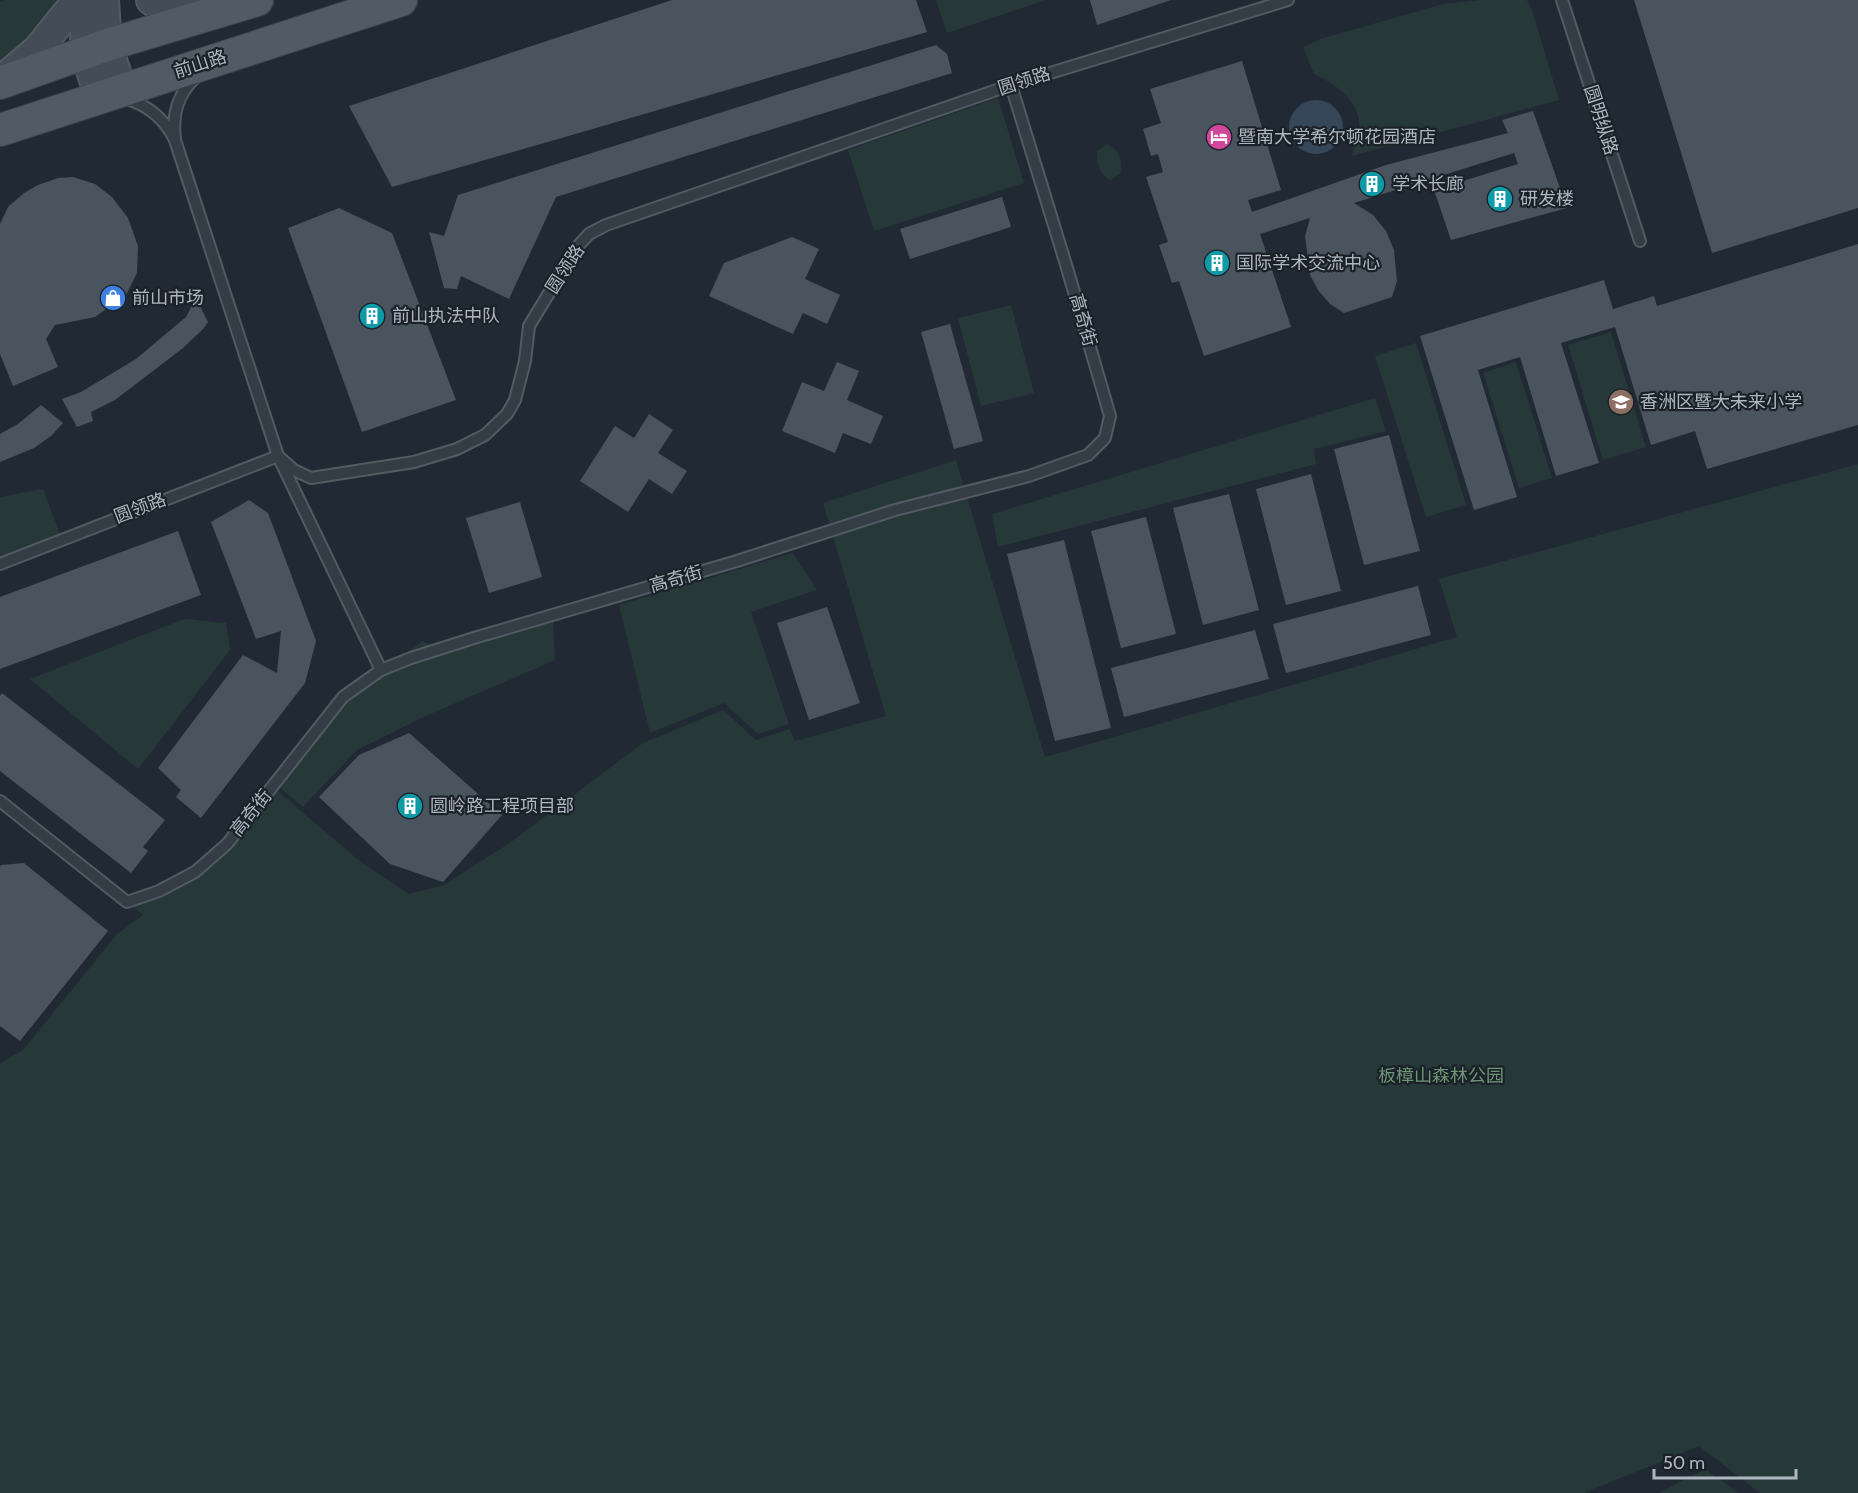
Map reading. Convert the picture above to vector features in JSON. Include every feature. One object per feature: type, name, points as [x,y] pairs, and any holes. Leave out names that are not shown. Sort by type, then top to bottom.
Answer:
[{"type":"main road","points":[[0,83],[38,50],[75,0]]},
{"type":"main road","points":[[84,0],[96,49],[102,96]]},
{"type":"main road","points":[[96,49],[104,0]]},
{"type":"main road","points":[[151,0],[166,11],[212,14]]},
{"type":"main road","points":[[0,83],[96,49],[257,0]]},
{"type":"main road","name":"前山路","points":[[0,130],[401,0]]},
{"type":"lane","name":"圆领路","points":[[0,564],[278,456],[294,470],[311,478],[414,462],[457,448],[485,435],[507,414],[515,400],[525,361],[529,326],[577,247],[589,234],[606,225],[1011,85],[1288,0]]},
{"type":"lane","name":"圆明纵路","points":[[1562,0],[1640,241]]},
{"type":"lane","points":[[175,140],[174,119],[181,93],[202,71],[226,55]]},
{"type":"lane","name":"高奇街","points":[[0,801],[127,902],[159,891],[195,872],[227,844],[343,698],[381,670],[474,638],[737,561],[895,510],[1029,476],[1088,455],[1105,438],[1110,416],[1011,85]]},
{"type":"lane","points":[[102,96],[136,102],[154,112],[165,123],[175,140],[278,456],[381,670]]},
{"type":"green space","points":[[5,0],[65,0],[48,24],[0,66],[0,2]]},
{"type":"green space","points":[[936,0],[1046,0],[947,33]]},
{"type":"green space","points":[[1479,0],[1527,0],[1559,100],[1352,156],[1358,135],[1358,114],[1343,93],[1314,74],[1303,47],[1320,39],[1443,4]]},
{"type":"green space","points":[[998,98],[1024,183],[874,231],[848,150]]},
{"type":"green space","points":[[1107,144],[1115,149],[1121,160],[1120,174],[1111,180],[1099,168],[1097,151]]},
{"type":"green space","points":[[1011,305],[1034,393],[981,406],[958,318]]},
{"type":"green space","points":[[1611,332],[1646,447],[1603,460],[1568,345]]},
{"type":"green space","points":[[1416,343],[1466,505],[1426,517],[1375,356]]},
{"type":"green space","points":[[1516,362],[1552,478],[1519,488],[1483,373]]},
{"type":"green space","points":[[1375,398],[1386,431],[1314,449],[1316,464],[998,547],[992,514]]},
{"type":"green space","name":"板樟山森林公园","points":[[956,460],[1045,757],[1457,637],[1439,579],[1858,464],[1858,1493],[1760,1493],[1699,1446],[1584,1493],[0,1493],[0,1063],[23,1050],[117,934],[143,915],[128,902],[195,872],[273,787],[362,863],[409,894],[444,885],[511,842],[643,743],[723,710],[756,740],[790,729],[795,741],[886,716],[823,503]]},
{"type":"green space","points":[[43,489],[60,534],[0,557],[0,497]]},
{"type":"green space","points":[[793,553],[817,590],[751,612],[789,724],[758,734],[724,703],[650,733],[619,605]]},
{"type":"green space","points":[[184,619],[226,623],[230,650],[138,769],[30,679]]},
{"type":"green space","points":[[553,620],[555,660],[419,719],[357,750],[303,807],[278,786],[345,702],[422,641],[446,651]]},
{"type":"green space","points":[[1705,1469],[1739,1493],[1659,1493]]},
{"type":"water","points":[[1311,100],[1321,100],[1331,104],[1339,112],[1343,127],[1339,142],[1331,150],[1321,154],[1311,154],[1301,150],[1293,142],[1289,132],[1289,122],[1293,112],[1301,104]]},
{"type":"building","points":[[672,0],[916,0],[927,32],[392,187],[349,106]]},
{"type":"building","points":[[1090,0],[1171,0],[1097,25]]},
{"type":"building","points":[[1634,0],[1858,0],[1858,208],[1712,253]]},
{"type":"building","points":[[936,45],[947,54],[952,73],[556,197],[509,299],[461,276],[457,289],[444,288],[429,232],[444,236],[458,195]]},
{"type":"building","points":[[1242,61],[1281,190],[1248,200],[1252,212],[1386,165],[1508,133],[1502,120],[1533,111],[1567,208],[1451,240],[1434,190],[1518,164],[1514,153],[1354,203],[1373,215],[1386,231],[1394,250],[1397,281],[1392,297],[1344,313],[1330,304],[1318,290],[1310,275],[1305,236],[1310,218],[1260,234],[1291,327],[1204,356],[1179,281],[1172,283],[1159,245],[1168,242],[1146,177],[1163,172],[1158,154],[1151,156],[1143,129],[1161,123],[1150,89]]},
{"type":"building","points":[[73,177],[95,184],[112,197],[128,218],[138,246],[137,273],[126,295],[95,317],[55,325],[46,339],[58,367],[13,386],[0,354],[0,224],[8,207],[24,193],[58,178]]},
{"type":"building","points":[[1002,197],[1011,227],[910,259],[900,229]]},
{"type":"building","name":"前山执法中队","points":[[339,208],[392,233],[456,400],[362,432],[288,228]]},
{"type":"building","points":[[792,237],[819,249],[805,279],[840,295],[827,324],[803,313],[793,334],[709,296],[724,263]]},
{"type":"building","points":[[1858,244],[1858,425],[1707,469],[1695,431],[1651,445],[1615,327],[1561,343],[1599,463],[1556,476],[1520,357],[1478,370],[1517,497],[1474,510],[1420,336],[1604,280],[1613,309],[1654,296],[1657,306]]},
{"type":"building","points":[[196,298],[208,322],[203,329],[183,348],[115,400],[91,412],[93,421],[77,427],[62,399],[81,392],[136,359],[186,317]]},
{"type":"building","points":[[950,324],[983,441],[954,449],[921,332]]},
{"type":"building","points":[[837,362],[859,371],[847,400],[883,416],[871,444],[843,433],[835,453],[782,431],[802,382],[824,391]]},
{"type":"building","points":[[41,405],[63,423],[51,436],[34,448],[0,462],[0,434],[18,424]]},
{"type":"building","points":[[649,414],[673,430],[658,453],[687,471],[672,494],[649,479],[628,512],[580,481],[615,426],[634,438]]},
{"type":"building","points":[[1389,435],[1420,551],[1364,565],[1334,449]]},
{"type":"building","points":[[1311,474],[1341,591],[1286,605],[1256,489]]},
{"type":"building","points":[[1229,494],[1259,610],[1203,625],[1173,508]]},
{"type":"building","points":[[249,500],[268,513],[316,641],[305,683],[201,818],[176,797],[181,790],[158,768],[243,655],[277,673],[281,631],[256,639],[211,522]]},
{"type":"building","points":[[520,502],[542,577],[489,593],[466,518]]},
{"type":"building","points":[[1146,517],[1176,634],[1121,648],[1091,531]]},
{"type":"building","points":[[178,531],[201,595],[0,669],[0,597]]},
{"type":"building","points":[[1064,540],[1111,728],[1055,741],[1007,554]]},
{"type":"building","points":[[1418,586],[1431,635],[1286,673],[1273,624]]},
{"type":"building","points":[[827,607],[860,703],[809,720],[777,623]]},
{"type":"building","points":[[1255,630],[1269,679],[1124,717],[1111,668]]},
{"type":"building","points":[[2,693],[165,820],[143,847],[148,851],[131,873],[0,771],[0,696]]},
{"type":"building","name":"圆岭路工程项目部","points":[[409,733],[502,815],[443,882],[390,864],[319,797],[359,755]]},
{"type":"building","points":[[24,863],[108,931],[20,1041],[0,1026],[0,867],[1,865]]},
{"type":"place","name":"暨南大学希尔顿花园酒店","points":[[1219,137]]},
{"type":"place","name":"学术长廊","points":[[1372,184]]},
{"type":"place","name":"研发楼","points":[[1500,199]]},
{"type":"place","name":"国际学术交流中心","points":[[1217,263]]},
{"type":"place","name":"前山市场","points":[[113,298]]},
{"type":"place","name":"前山执法中队","points":[[372,316]]},
{"type":"place","name":"香洲区暨大未来小学","points":[[1621,402]]},
{"type":"place","name":"圆岭路工程项目部","points":[[410,806]]}]
